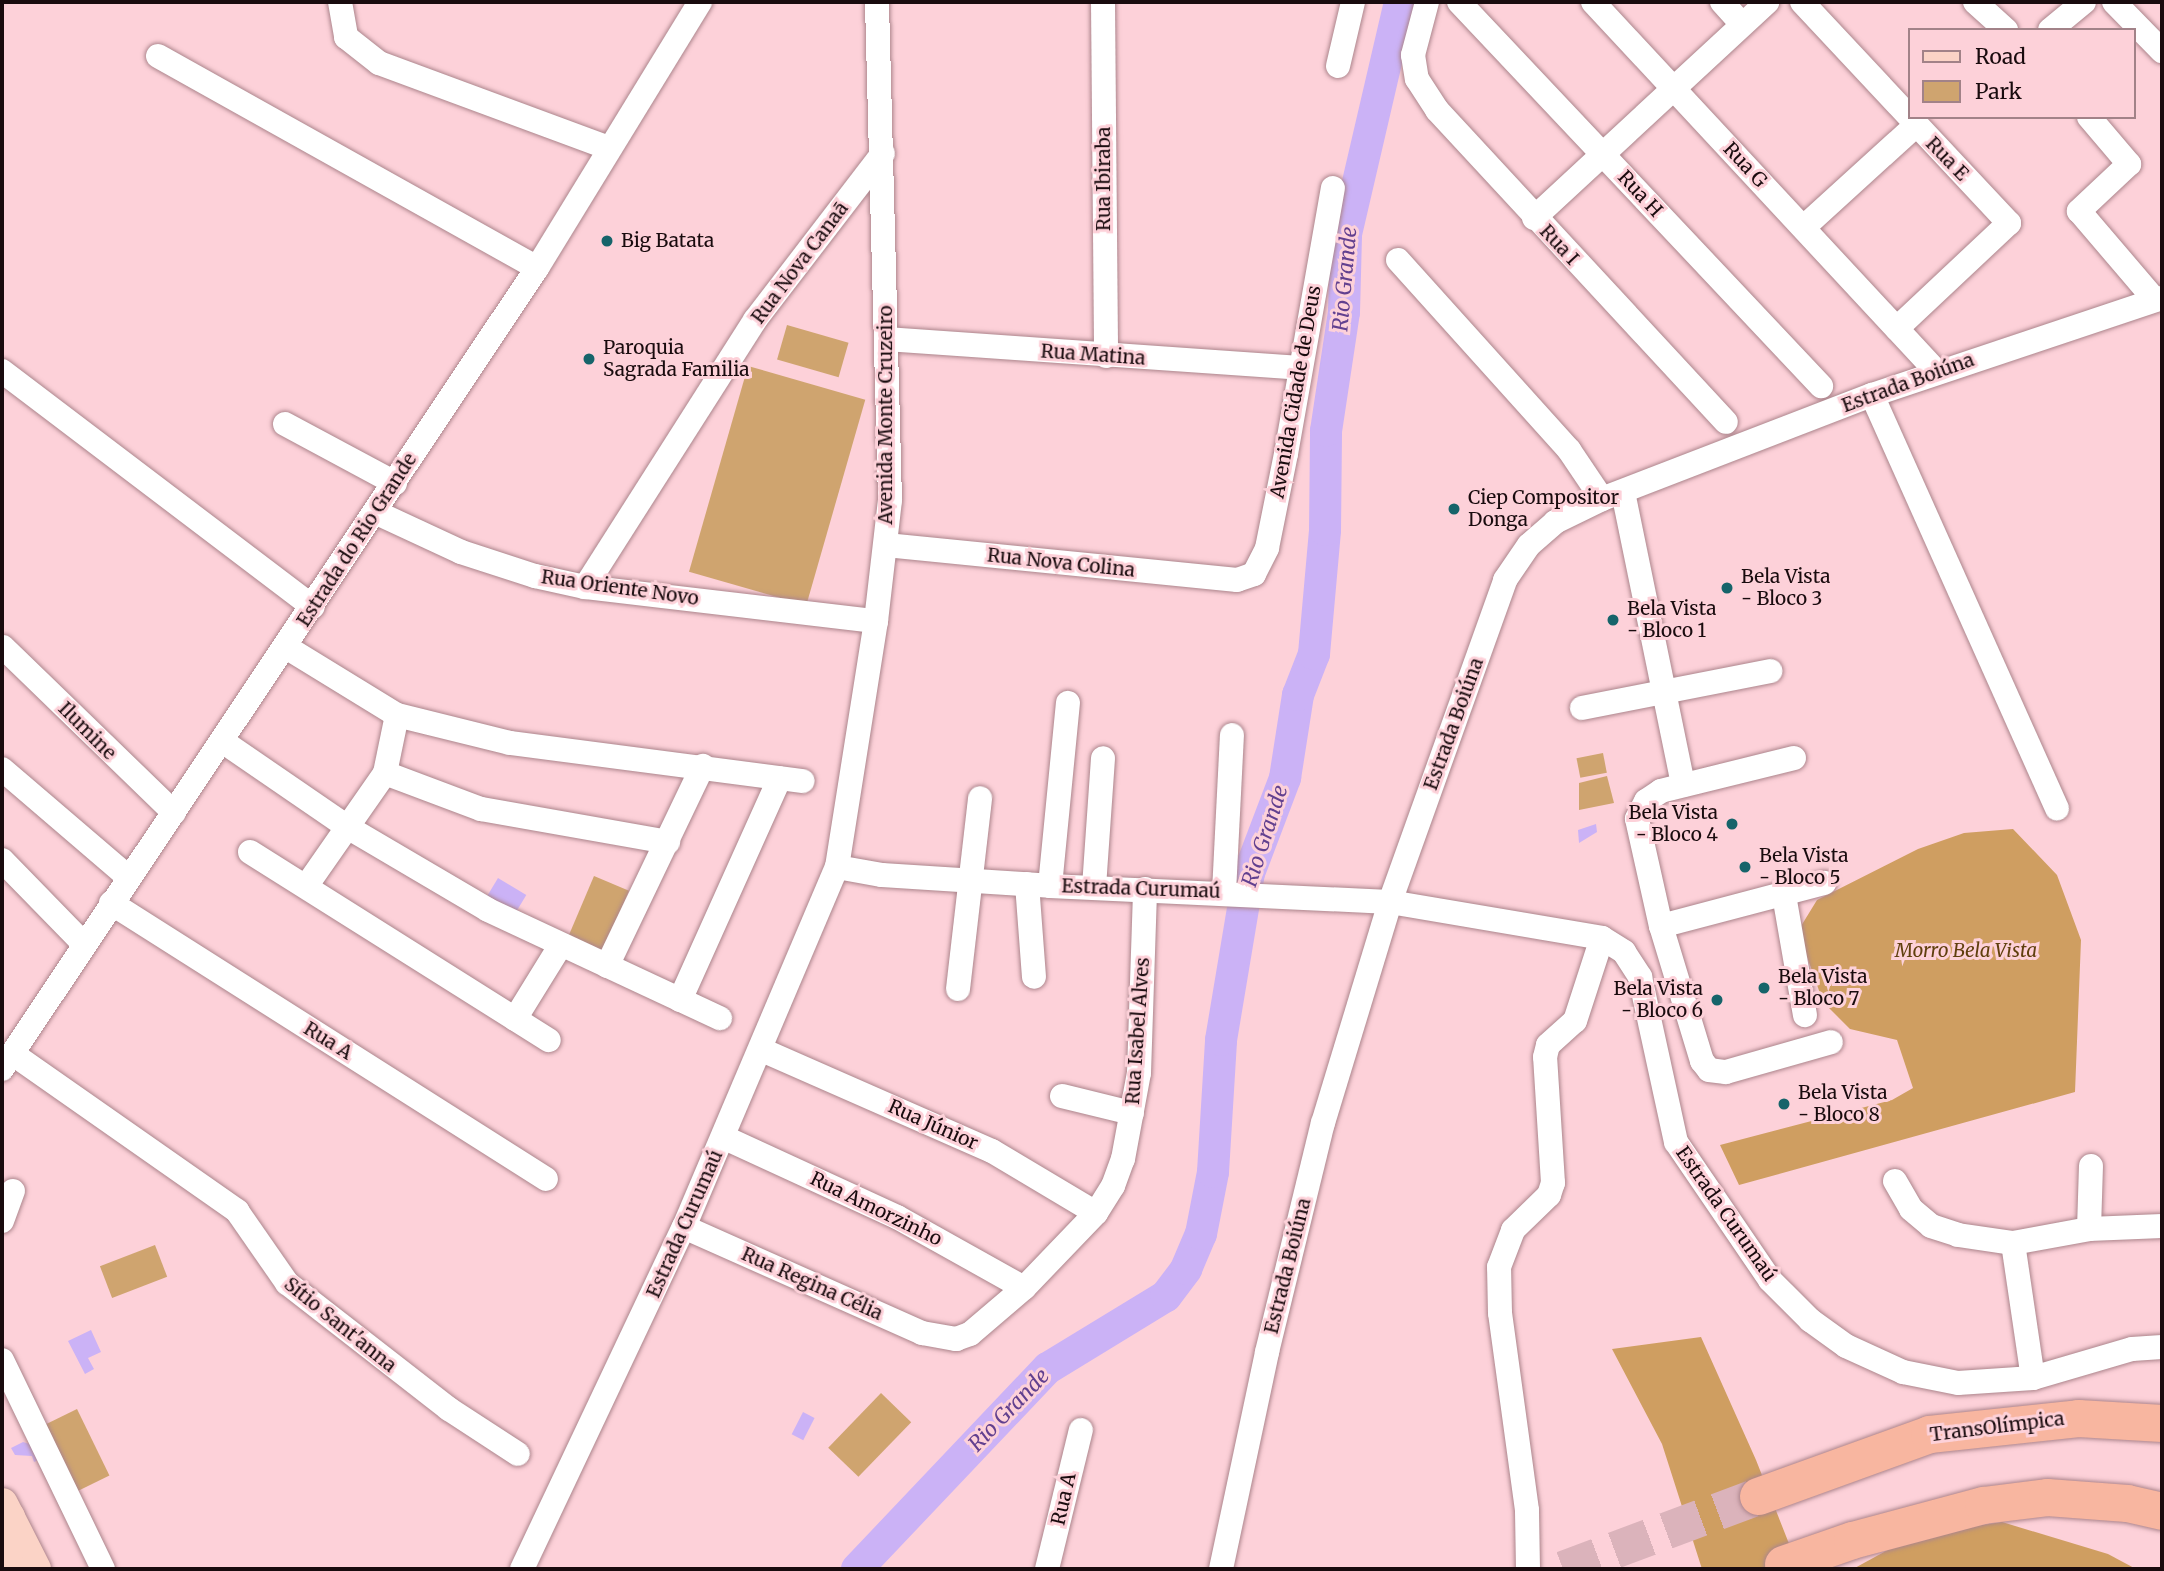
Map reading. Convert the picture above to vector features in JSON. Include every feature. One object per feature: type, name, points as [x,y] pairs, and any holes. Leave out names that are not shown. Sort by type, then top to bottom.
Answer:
[{"type":"highway","name":"TransOlímpica","points":[[1758,1496],[1929,1434],[2078,1418],[2162,1423]]},
{"type":"highway","points":[[1783,1564],[1852,1540],[1983,1505],[2047,1497],[2127,1503],[2162,1511]]},
{"type":"main road","points":[[2,1566],[9,1549],[5,1510]]},
{"type":"main road","points":[[5,1510],[35,1569]]},
{"type":"street","points":[[340,2],[346,37],[379,63],[610,148]]},
{"type":"street","name":"Avenida Monte Cruzeiro","points":[[837,867],[886,545],[890,462],[877,2]]},
{"type":"street","name":"Rua Ibiraba","points":[[1103,2],[1106,356]]},
{"type":"street","points":[[1338,66],[1353,2]]},
{"type":"street","name":"Rua I","points":[[1427,2],[1413,55],[1417,79],[1437,110],[1534,218],[1726,422]]},
{"type":"street","name":"Rua H","points":[[1459,2],[1821,386]]},
{"type":"street","name":"Rua G","points":[[1593,2],[1937,372]]},
{"type":"street","points":[[1722,2],[1742,23]]},
{"type":"street","points":[[1534,218],[1767,2]]},
{"type":"street","name":"Rua E","points":[[1802,2],[2008,223],[1897,328]]},
{"type":"street","points":[[1975,2],[2004,28]]},
{"type":"street","points":[[2052,28],[2084,2]]},
{"type":"street","points":[[2115,2],[2162,51]]},
{"type":"street","name":"Estrada do Rio Grande","points":[[7,1061],[83,943],[313,607],[537,268],[610,148],[691,4]]},
{"type":"street","points":[[158,57],[537,268]]},
{"type":"street","points":[[2092,119],[2129,164],[2079,211],[2159,299]]},
{"type":"street","points":[[1804,227],[1915,126]]},
{"type":"street","name":"Rua Nova Canaã","points":[[585,587],[755,320],[883,153]]},
{"type":"street","name":"Avenida Cidade de Deus","points":[[1237,580],[1254,574],[1267,548],[1333,188]]},
{"type":"street","points":[[1398,260],[1612,496],[1663,692],[1683,785]]},
{"type":"street","name":"Estrada Boiúna","points":[[1221,1569],[1267,1352],[1323,1123],[1390,902],[1505,580],[1529,545],[1555,522],[1612,496],[1872,395],[2159,299]]},
{"type":"street","name":"Rua Matina","points":[[887,339],[1299,368]]},
{"type":"street","points":[[2,371],[313,607]]},
{"type":"street","points":[[1872,395],[2057,808]]},
{"type":"street","points":[[285,424],[395,482]]},
{"type":"street","name":"Rua Oriente Novo","points":[[375,512],[461,552],[585,587],[876,621]]},
{"type":"street","name":"Rua Nova Colina","points":[[886,545],[1237,580]]},
{"type":"street","name":"Ilumine","points":[[3,647],[174,813]]},
{"type":"street","points":[[286,647],[397,715],[510,743],[792,779],[680,1000]]},
{"type":"street","points":[[1582,708],[1770,671]]},
{"type":"street","points":[[1034,978],[1039,885],[1068,704]]},
{"type":"street","points":[[307,885],[386,774],[397,715]]},
{"type":"street","points":[[1229,892],[1232,735]]},
{"type":"street","points":[[222,741],[349,828],[488,910],[720,1018]]},
{"type":"street","points":[[1094,887],[1103,758]]},
{"type":"street","points":[[1794,758],[1683,785],[1646,800],[1637,819],[1661,926],[1702,1061],[1709,1070],[1726,1072],[1831,1042]]},
{"type":"street","points":[[607,966],[703,766]]},
{"type":"street","points":[[2,769],[129,878]]},
{"type":"street","points":[[386,774],[481,809],[668,842]]},
{"type":"street","points":[[958,989],[968,879],[980,798]]},
{"type":"street","points":[[250,852],[307,885],[550,1040]]},
{"type":"street","points":[[2,860],[83,943]]},
{"type":"street","name":"Estrada Curumaú","points":[[522,1569],[684,1227],[762,1050],[837,867],[883,875],[1039,885],[1272,894],[1390,902],[1602,938],[1624,951],[1640,977],[1676,1142],[1770,1280],[1810,1320],[1837,1340],[1903,1372],[1958,1383],[2033,1378],[2132,1349],[2162,1347]]},
{"type":"street","points":[[1661,926],[1824,883]]},
{"type":"street","name":"Rua Isabel Alves","points":[[941,1338],[970,1334],[1024,1288],[1096,1213],[1123,1160],[1139,1073],[1145,889]]},
{"type":"street","points":[[1784,895],[1805,1015]]},
{"type":"street","name":"Rua A","points":[[111,903],[546,1178]]},
{"type":"street","points":[[1528,1569],[1527,1510],[1500,1313],[1499,1267],[1513,1230],[1549,1195],[1553,1182],[1545,1057],[1548,1045],[1575,1021],[1602,938]]},
{"type":"street","points":[[515,1018],[561,946]]},
{"type":"street","name":"Rua Júnior","points":[[762,1050],[992,1151],[1096,1213]]},
{"type":"street","name":"Sítio Sant'anna","points":[[7,1061],[237,1211],[287,1283],[449,1409],[519,1454]]},
{"type":"street","points":[[1062,1096],[1132,1113]]},
{"type":"street","name":"Rua Amorzinho","points":[[723,1137],[897,1217],[1024,1288]]},
{"type":"street","points":[[2089,1229],[2091,1166]]},
{"type":"street","points":[[1895,1181],[1912,1209],[1931,1226],[2013,1243],[2089,1229],[2162,1226]]},
{"type":"street","points":[[2,1221],[13,1191]]},
{"type":"street","name":"Rua Regina Célia","points":[[684,1227],[941,1338]]},
{"type":"street","points":[[2013,1243],[2033,1378]]},
{"type":"street","points":[[2,1360],[103,1569]]},
{"type":"street","name":"Rua A","points":[[1047,1569],[1080,1430]]},
{"type":"green space","points":[[787,325],[849,343],[839,377],[777,360]]},
{"type":"green space","points":[[748,366],[865,400],[806,605],[689,572]]},
{"type":"green space","points":[[1603,753],[1607,773],[1580,778],[1576,758]]},
{"type":"green space","points":[[1607,776],[1614,803],[1579,810],[1579,783]]},
{"type":"green space","name":"Morro Bela Vista","points":[[2013,829],[2057,875],[2081,940],[2075,1092],[1739,1185],[1720,1145],[1892,1100],[1913,1088],[1897,1040],[1850,1029],[1823,1002],[1798,931],[1817,900],[1918,849],[1964,833]]},
{"type":"green space","points":[[594,876],[629,891],[603,952],[568,937]]},
{"type":"green space","points":[[155,1245],[167,1277],[112,1298],[100,1266]]},
{"type":"green space","points":[[1701,1337],[1756,1460],[1799,1569],[1702,1569],[1662,1444],[1612,1349]]},
{"type":"green space","points":[[881,1393],[911,1422],[858,1477],[828,1448]]},
{"type":"green space","points":[[77,1409],[109,1476],[72,1494],[39,1427]]},
{"type":"green space","points":[[2002,1522],[2108,1554],[2136,1569],[1853,1569],[1915,1535]]},
{"type":"shaded area","points":[[1596,824],[1597,832],[1579,843],[1578,830]]},
{"type":"shaded area","points":[[498,878],[526,895],[515,913],[487,896]]},
{"type":"shaded area","points":[[91,1330],[101,1352],[88,1358],[94,1369],[85,1374],[68,1341]]},
{"type":"shaded area","points":[[803,1412],[815,1418],[803,1440],[792,1434]]},
{"type":"shaded area","points":[[23,1442],[36,1446],[43,1458],[34,1462],[32,1456],[15,1455],[11,1448]]},
{"type":"waterway","name":"Rio Grande","points":[[857,1569],[1048,1368],[1166,1296],[1186,1269],[1201,1234],[1213,1172],[1221,1040],[1249,873],[1285,778],[1298,695],[1314,654],[1325,530],[1326,431],[1344,312],[1346,234],[1400,2]]},
{"type":"tunnel","points":[[1563,1569],[1758,1496]]},
{"type":"place","name":"Big Batata","points":[[607,241]]},
{"type":"place","name":"Paroquia Sagrada Familia","points":[[589,359]]},
{"type":"place","name":"Ciep Compositor Donga","points":[[1454,509]]},
{"type":"place","name":"Bela Vista - Bloco 3","points":[[1727,588]]},
{"type":"place","name":"Bela Vista - Bloco 1","points":[[1613,620]]},
{"type":"place","name":"Bela Vista - Bloco 4","points":[[1732,824]]},
{"type":"place","name":"Bela Vista - Bloco 5","points":[[1745,867]]},
{"type":"place","name":"Bela Vista - Bloco 7","points":[[1764,988]]},
{"type":"place","name":"Bela Vista - Bloco 6","points":[[1717,1000]]},
{"type":"place","name":"Bela Vista - Bloco 8","points":[[1784,1104]]}]
